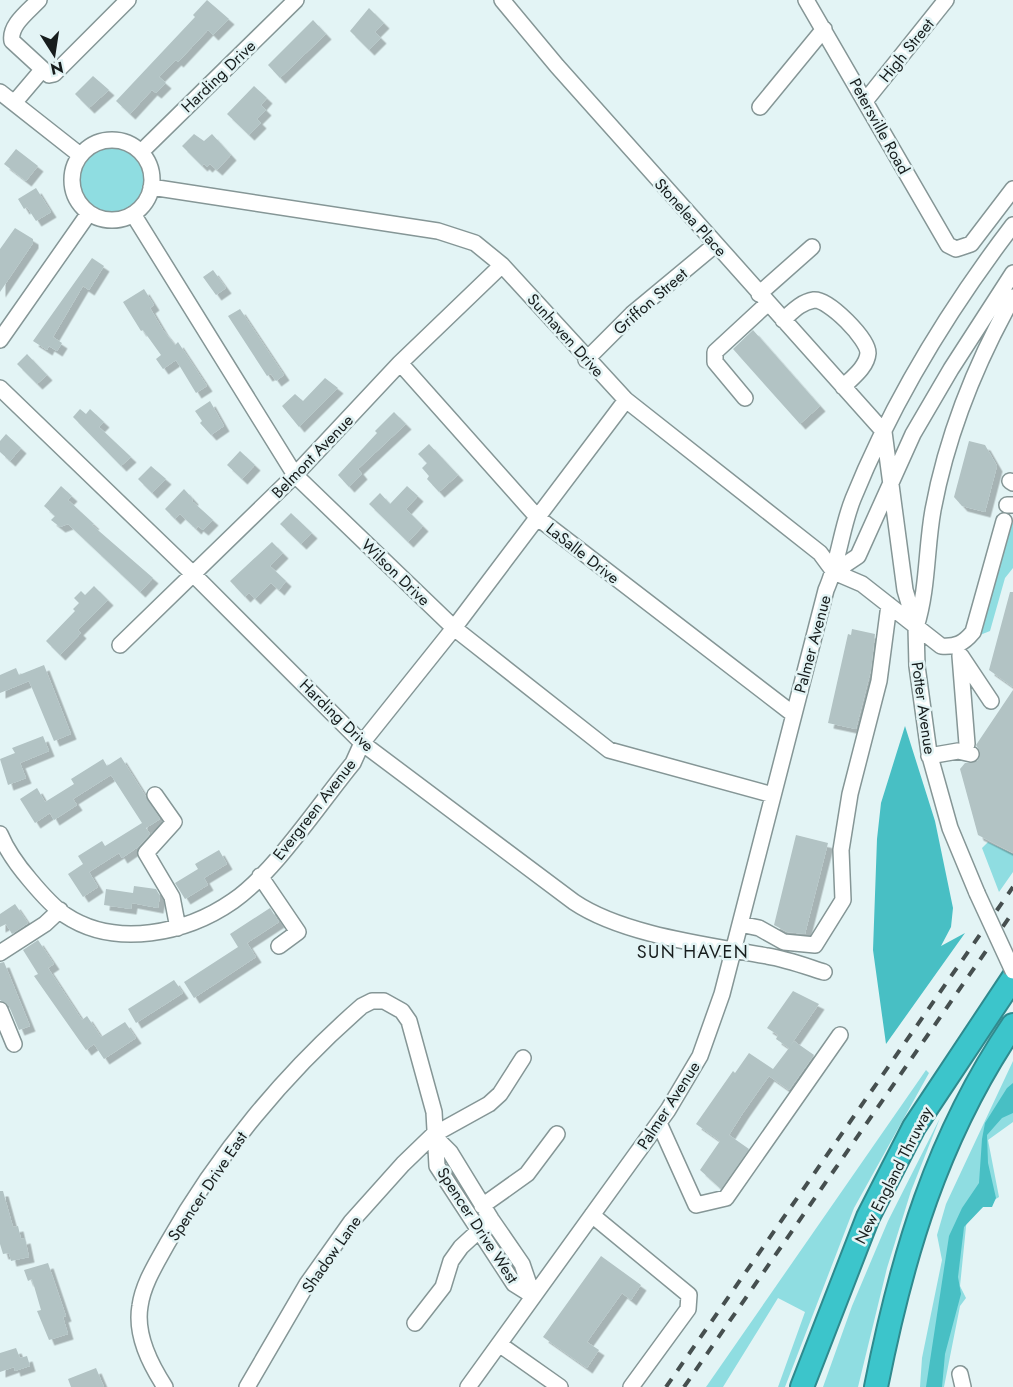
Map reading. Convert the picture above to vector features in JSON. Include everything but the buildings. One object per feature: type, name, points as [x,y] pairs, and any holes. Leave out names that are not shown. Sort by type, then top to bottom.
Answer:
[{"type":"highway","name":"New England Thruway","points":[[802,1387],[868,1217],[914,1127],[1013,978]]},
{"type":"highway","name":"New England Thruway","points":[[876,1387],[897,1286],[924,1198],[961,1114],[1013,1025]]},
{"type":"street","points":[[39,0],[14,28],[11,36],[12,41],[49,75],[54,74],[128,0]]},
{"type":"street","name":"Harding Drive","points":[[141,152],[296,0]]},
{"type":"street","name":"Stonelea Place","points":[[502,0],[716,245],[884,432]]},
{"type":"street","name":"Petersville Road","points":[[806,0],[866,100],[948,246],[956,249],[971,244],[1013,189]]},
{"type":"street","name":"High Street","points":[[866,100],[946,0]]},
{"type":"street","points":[[760,107],[824,29]]},
{"type":"street","points":[[14,103],[42,70]]},
{"type":"street","points":[[0,92],[80,155]]},
{"type":"street","points":[[110,140],[121,141],[141,152],[152,175],[151,187],[142,207],[133,214],[111,220],[88,213],[79,204],[71,179],[80,155],[98,142],[110,140]]},
{"type":"street","name":"Sunhaven Drive","points":[[151,187],[438,231],[475,243],[502,265],[586,360],[626,400],[820,553],[834,572],[862,584],[916,627]]},
{"type":"street","points":[[0,340],[88,213]]},
{"type":"street","name":"Wilson Drive","points":[[133,214],[295,475],[453,628],[609,750],[772,795]]},
{"type":"street","name":"Palmer Avenue","points":[[468,1387],[659,1123],[700,1056],[722,994],[793,714],[834,572],[841,531],[867,465],[942,326],[969,284],[1013,225]]},
{"type":"street","name":"Griffon Street","points":[[586,360],[632,314],[716,245]]},
{"type":"street","points":[[745,398],[715,363],[715,352],[813,247]]},
{"type":"street","name":"Belmont Avenue","points":[[120,645],[295,475],[400,363],[502,265]]},
{"type":"street","name":"Palmer Avenue","points":[[834,572],[858,556],[914,434],[951,369],[1013,273]]},
{"type":"street","points":[[991,701],[957,651],[941,646],[916,627],[924,601],[933,511],[942,468],[971,382],[1013,297]]},
{"type":"street","points":[[783,320],[803,303],[816,300],[827,303],[836,310],[867,345],[868,355],[862,367],[843,387]]},
{"type":"street","name":"LaSalle Drive","points":[[400,363],[538,518],[793,714]]},
{"type":"street","name":"Harding Drive","points":[[0,388],[194,575],[362,743],[594,915],[622,924],[769,956],[824,972]]},
{"type":"street","name":"Evergreen Avenue","points":[[0,834],[17,864],[41,893],[66,916],[101,930],[130,933],[178,928],[234,900],[260,876],[353,763],[362,743],[538,518],[626,400]]},
{"type":"street","name":"Potter Avenue","points":[[884,432],[906,596],[916,627],[917,666],[929,756],[950,828],[1013,971]]},
{"type":"street","points":[[929,756],[969,749],[957,651],[973,632],[1004,521]]},
{"type":"street","points":[[740,924],[759,928],[784,942],[815,945],[843,900],[841,850],[850,794],[879,681],[889,604]]},
{"type":"street","points":[[155,795],[174,822],[146,853],[172,897],[178,928]]},
{"type":"street","points":[[260,876],[298,932],[279,946]]},
{"type":"street","points":[[0,953],[45,924],[60,910]]},
{"type":"street","name":"Spencer Drive East","points":[[165,1387],[147,1355],[140,1333],[139,1308],[144,1288],[183,1216],[227,1151],[307,1057],[362,1006],[372,1001],[384,1001]]},
{"type":"street","name":"Spencer Drive West","points":[[384,1001],[402,1011],[409,1021],[434,1112],[433,1135],[437,1166],[485,1225],[514,1284],[533,1296]]},
{"type":"street","points":[[0,1010],[14,1044]]},
{"type":"street","points":[[659,1123],[696,1205],[726,1198],[840,1035]]},
{"type":"street","name":"Shadow Lane","points":[[247,1387],[308,1284],[351,1222],[403,1164],[433,1135],[489,1104],[500,1094],[523,1058]]},
{"type":"street","points":[[482,1206],[527,1174],[557,1134]]},
{"type":"street","name":"Spencer Drive West","points":[[433,1135],[450,1152],[482,1206],[485,1225]]},
{"type":"street","points":[[592,1215],[689,1295],[688,1309],[631,1387]]},
{"type":"street","points":[[415,1323],[443,1287],[451,1261],[485,1225]]},
{"type":"street","points":[[499,1344],[560,1387]]},
{"type":"shaded area","points":[[112,145],[132,151],[142,161],[148,181],[142,201],[132,211],[112,217],[92,211],[82,201],[76,181],[82,161],[92,151]]},
{"type":"shaded area","points":[[1013,521],[1013,568],[1005,578],[990,631],[980,635]]},
{"type":"shaded area","points":[[905,726],[935,821],[953,908],[951,927],[941,946],[965,933],[886,1044],[873,950],[877,839],[881,803]]},
{"type":"shaded area","points":[[988,842],[1013,854],[1013,872],[999,892],[982,848]]},
{"type":"shaded area","points":[[1013,1061],[1013,1122],[988,1140],[999,1197],[967,1217],[960,1286],[966,1298],[960,1306],[944,1387],[920,1387],[922,1358],[942,1260],[937,1235],[946,1204]]},
{"type":"shaded area","points":[[926,1070],[929,1073],[854,1208],[785,1387],[778,1387],[805,1312],[778,1298],[723,1387],[706,1387]]},
{"type":"shaded area","points":[[1013,1083],[1013,1113],[1002,1118],[987,1135],[988,1163],[996,1198],[992,1207],[983,1207],[964,1227],[958,1277],[961,1294],[945,1354],[942,1387],[926,1387],[949,1236],[962,1208],[979,1183],[985,1123],[1007,1088]]},
{"type":"shaded area","points":[[940,1118],[911,1191],[887,1268],[858,1387],[823,1387],[852,1306],[888,1221]]},
{"type":"railway","points":[[666,1387],[1013,887]]},
{"type":"railway","points":[[684,1387],[1013,912]]},
{"type":"district","name":"SUN HAVEN","points":[[693,952]]}]
